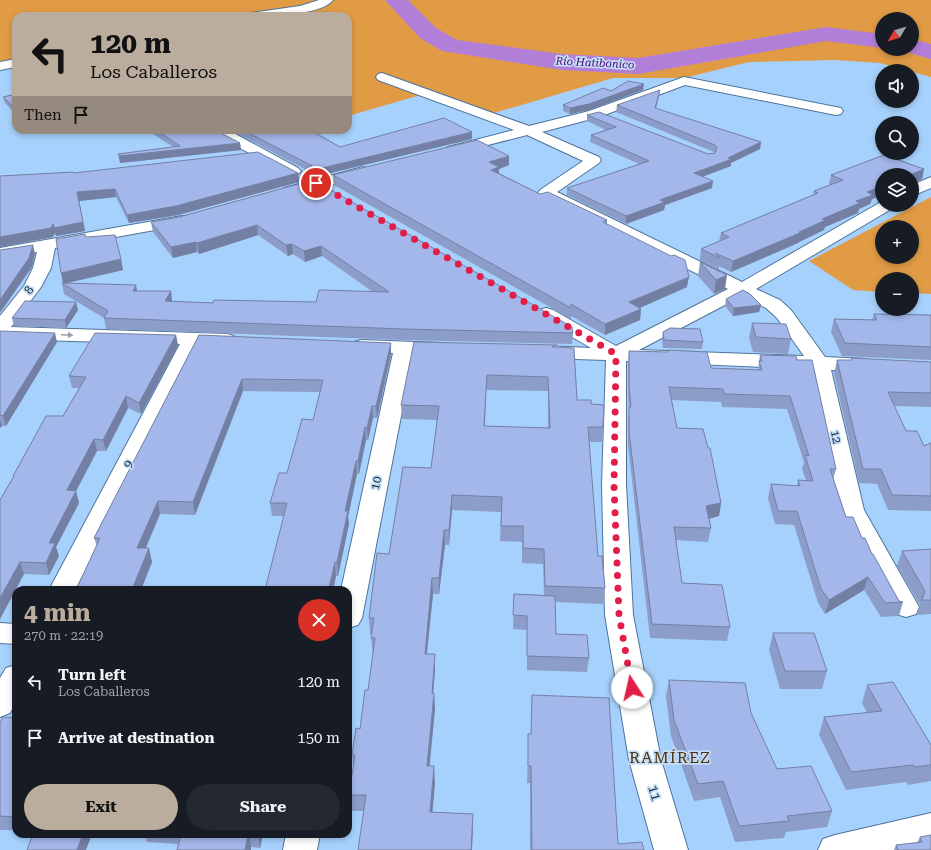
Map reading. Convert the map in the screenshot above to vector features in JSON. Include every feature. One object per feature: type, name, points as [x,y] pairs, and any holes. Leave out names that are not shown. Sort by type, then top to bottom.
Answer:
[{"type":"street","points":[[280,12],[310,8],[328,0]]},
{"type":"street","points":[[0,66],[12,64]]},
{"type":"street","points":[[382,77],[529,131]]},
{"type":"street","points":[[438,154],[600,112],[684,81],[836,111]]},
{"type":"street","points":[[600,112],[622,120]]},
{"type":"street","name":"12","points":[[529,131],[594,160],[546,193],[773,304],[784,314],[819,363],[852,510],[906,607]]},
{"type":"street","points":[[224,134],[337,195]]},
{"type":"street","points":[[238,157],[261,154]]},
{"type":"street","points":[[278,194],[377,168]]},
{"type":"street","points":[[919,188],[931,182]]},
{"type":"street","points":[[616,354],[742,289],[875,212]]},
{"type":"street","points":[[0,253],[180,222],[195,217]]},
{"type":"street","name":"8","points":[[0,329],[32,287],[42,268],[47,246]]},
{"type":"street","points":[[534,307],[616,354]]},
{"type":"street","points":[[0,333],[248,341]]},
{"type":"street","name":"9","points":[[64,586],[193,339]]},
{"type":"street","points":[[341,345],[459,350]]},
{"type":"street","name":"10","points":[[352,599],[404,348]]},
{"type":"street","points":[[530,351],[883,366]]},
{"type":"street","name":"11","points":[[616,354],[614,486],[619,615],[646,760],[671,850]]},
{"type":"street","points":[[0,633],[12,634]]},
{"type":"street","points":[[0,705],[12,683]]},
{"type":"street","points":[[835,850],[931,827]]},
{"type":"street","points":[[300,850],[302,838]]},
{"type":"shaded area","points":[[0,0],[931,0],[931,77],[919,74],[919,64],[884,64],[835,60],[749,62],[684,78],[613,78],[494,113],[431,92],[352,115],[352,12],[12,12],[12,64],[0,66]]},
{"type":"shaded area","points":[[931,197],[931,294],[919,293],[919,272],[875,272],[875,292],[853,290],[809,261],[875,226],[875,264],[919,264],[919,220],[887,220],[902,212],[919,212],[919,203]]},
{"type":"building","points":[[628,81],[644,84],[589,104],[570,108],[563,105],[603,88],[611,91]]},
{"type":"building","points":[[660,90],[655,108],[761,142],[728,158],[732,159],[694,173],[713,181],[660,200],[665,202],[626,216],[567,188],[649,161],[591,135],[616,127],[587,115],[599,112],[708,154],[715,153],[717,148],[715,145],[617,105]]},
{"type":"building","points":[[12,95],[12,105],[3,97]]},
{"type":"building","points":[[444,118],[472,132],[318,169],[251,134],[317,134],[340,147]]},
{"type":"building","points":[[162,134],[223,134],[240,143],[119,156],[118,154],[180,146]]},
{"type":"building","points":[[477,140],[509,156],[489,162],[499,167],[491,170],[540,194],[548,192],[607,220],[603,222],[671,256],[674,255],[685,260],[689,277],[629,302],[641,309],[605,324],[571,304],[571,308],[333,175]]},
{"type":"building","points":[[258,152],[298,173],[176,206],[127,215],[115,189],[77,192],[83,222],[54,228],[53,224],[51,228],[0,237],[0,176],[74,173]]},
{"type":"building","points":[[875,158],[875,160],[898,160],[924,169],[919,171],[919,168],[875,168],[875,189],[867,192],[873,195],[856,201],[860,203],[822,219],[826,220],[799,232],[800,233],[733,261],[715,253],[720,258],[701,249],[729,237],[721,233],[818,193],[814,191],[843,180],[831,175]]},
{"type":"building","points":[[313,180],[572,327],[573,333],[404,329],[104,318],[108,311],[62,283],[136,285],[133,291],[171,291],[165,301],[213,303],[214,300],[316,302],[319,290],[389,292],[321,246],[304,251],[292,244],[286,245],[257,225],[197,243],[171,247],[151,222],[179,217]]},
{"type":"building","points":[[85,234],[86,237],[115,235],[121,259],[61,273],[56,239]]},
{"type":"building","points":[[33,245],[29,258],[0,300],[0,250]]},
{"type":"building","points":[[700,262],[727,275],[716,280]]},
{"type":"building","points":[[743,290],[750,294],[761,305],[734,308],[726,299]]},
{"type":"building","points":[[25,301],[76,302],[65,320],[12,318]]},
{"type":"building","points":[[931,315],[931,347],[845,343],[834,319],[877,320],[875,316]]},
{"type":"building","points":[[752,323],[786,324],[791,339],[756,337]]},
{"type":"building","points":[[670,328],[700,329],[703,342],[664,340],[663,332]]},
{"type":"building","points":[[0,331],[55,333],[3,416],[0,415]]},
{"type":"building","points":[[95,333],[176,335],[139,403],[126,396],[103,440],[94,439],[67,490],[76,491],[49,543],[55,543],[46,563],[20,562],[0,598],[0,500],[46,416],[63,416],[86,377],[69,376]]},
{"type":"building","points":[[199,335],[391,343],[376,406],[372,406],[367,428],[365,427],[358,461],[356,461],[345,511],[348,511],[337,562],[335,562],[329,586],[266,586],[287,503],[270,503],[279,473],[287,473],[302,419],[313,420],[323,380],[242,379],[193,502],[158,501],[137,548],[149,548],[133,586],[78,586],[100,538],[94,538]]},
{"type":"building","points":[[414,342],[557,345],[552,347],[574,348],[577,400],[591,400],[591,404],[604,405],[603,427],[588,427],[598,556],[602,556],[605,588],[545,586],[544,549],[523,548],[523,526],[501,526],[502,497],[452,495],[449,530],[444,530],[439,578],[432,578],[425,654],[435,654],[432,693],[434,693],[427,766],[434,766],[430,812],[473,814],[471,850],[358,850],[366,795],[352,795],[352,775],[355,755],[352,755],[356,728],[360,729],[365,690],[368,690],[375,638],[371,638],[374,618],[369,618],[377,553],[389,554],[403,467],[431,468],[439,406],[401,405]],"holes":[[[487,375],[548,377],[550,428],[484,426]]]},
{"type":"building","points":[[668,350],[707,352],[711,368],[762,370],[759,361],[762,361],[760,355],[796,356],[797,360],[812,360],[836,469],[830,469],[846,517],[853,517],[862,538],[865,538],[872,554],[899,601],[903,602],[885,603],[868,577],[829,600],[821,589],[797,511],[778,511],[771,484],[800,486],[798,480],[813,481],[805,455],[809,456],[790,396],[724,394],[723,389],[669,387],[677,428],[703,429],[708,448],[710,448],[721,503],[706,506],[711,528],[674,527],[682,583],[722,585],[730,627],[652,624],[629,432],[629,407],[631,407],[629,386],[629,351],[668,352]]},
{"type":"building","points":[[851,358],[931,362],[931,393],[888,392],[906,431],[917,431],[924,446],[931,443],[931,496],[892,495],[881,469],[863,469],[837,360],[852,360]]},
{"type":"building","points":[[931,549],[931,600],[922,600],[925,591],[902,551]]},
{"type":"building","points":[[514,594],[555,596],[556,634],[587,635],[589,658],[527,656],[527,616],[513,615]]},
{"type":"building","points":[[773,633],[814,633],[827,671],[785,671]]},
{"type":"building","points":[[669,680],[745,683],[751,713],[777,769],[811,766],[832,811],[787,816],[789,821],[739,826],[723,781],[698,784],[674,720]]},
{"type":"building","points":[[893,682],[931,745],[931,765],[914,767],[913,765],[851,772],[824,717],[882,711],[867,685]]},
{"type":"building","points":[[532,695],[609,698],[618,844],[642,842],[644,850],[532,850],[531,766],[528,766],[528,734],[531,734]]},
{"type":"building","points":[[3,717],[12,718],[12,817],[0,816],[0,723]]},
{"type":"building","points":[[931,835],[931,850],[898,850],[896,845],[922,842],[920,837]]},
{"type":"building","points":[[32,838],[82,838],[77,850],[27,850]]},
{"type":"building","points":[[180,838],[247,838],[245,850],[177,850]]},
{"type":"waterway","name":"Río Hatibonico","points":[[396,0],[428,33],[451,46],[562,62],[638,66],[826,34],[875,40]]},
{"type":"waterway","name":"Río Hatibonico","points":[[919,48],[931,52]]},
{"type":"district","name":"RAMÍREZ","points":[[670,757]]},
{"type":"route","points":[[316,183],[616,354],[614,486],[619,615],[632,688]]}]
